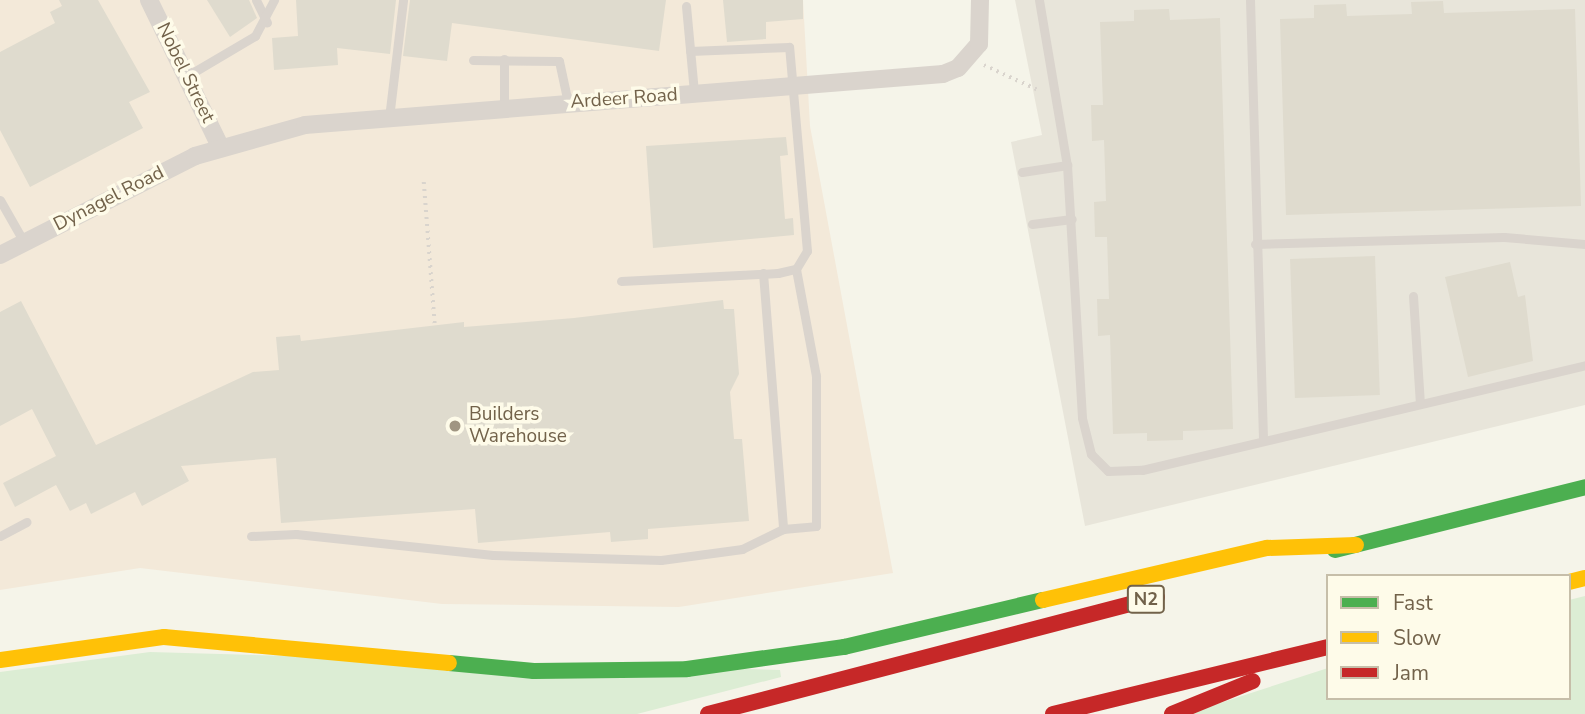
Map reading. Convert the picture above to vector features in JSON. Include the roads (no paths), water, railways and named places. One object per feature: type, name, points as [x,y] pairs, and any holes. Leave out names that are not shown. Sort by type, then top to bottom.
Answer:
[{"type":"highway","points":[[1261,569],[1585,487]]},
{"type":"highway","points":[[0,660],[163,637],[534,671],[687,669],[844,647],[1267,548],[1356,545]]},
{"type":"highway","name":"N2","points":[[708,714],[1180,590]]},
{"type":"highway","points":[[1053,714],[1321,649]]},
{"type":"highway","points":[[1172,714],[1321,649]]},
{"type":"street","name":"Nobel Street","points":[[149,0],[220,146]]},
{"type":"street","name":"Ardeer Road","points":[[220,146],[305,125],[943,74],[970,58],[979,44],[980,3]]},
{"type":"street","name":"Dynagel Road","points":[[0,255],[220,146]]},
{"type":"lane","points":[[256,0],[267,23]]},
{"type":"lane","points":[[187,76],[267,23],[274,0]]},
{"type":"lane","points":[[388,118],[403,0]]},
{"type":"lane","points":[[1039,0],[1068,165],[1082,418],[1098,464],[1120,473],[1142,470],[1585,365]]},
{"type":"lane","points":[[1250,0],[1255,244],[1263,441]]},
{"type":"lane","points":[[686,6],[694,93]]},
{"type":"lane","points":[[251,536],[296,534],[493,555],[662,559],[742,549],[783,529],[811,528],[820,517],[816,376],[796,269],[810,231],[794,86],[786,45],[690,51]]},
{"type":"lane","points":[[504,59],[504,109]]},
{"type":"lane","points":[[473,60],[562,62],[568,103]]},
{"type":"lane","points":[[1022,172],[1068,165]]},
{"type":"lane","points":[[0,200],[24,242]]},
{"type":"lane","points":[[1032,224],[1072,219]]},
{"type":"lane","points":[[1255,244],[1504,237],[1585,244]]},
{"type":"lane","points":[[621,281],[764,274],[796,269]]},
{"type":"lane","points":[[764,274],[783,529]]},
{"type":"lane","points":[[1413,296],[1420,404]]},
{"type":"lane","points":[[0,536],[26,522]]},
{"type":"place","name":"Builders Warehouse","points":[[455,426]]}]
